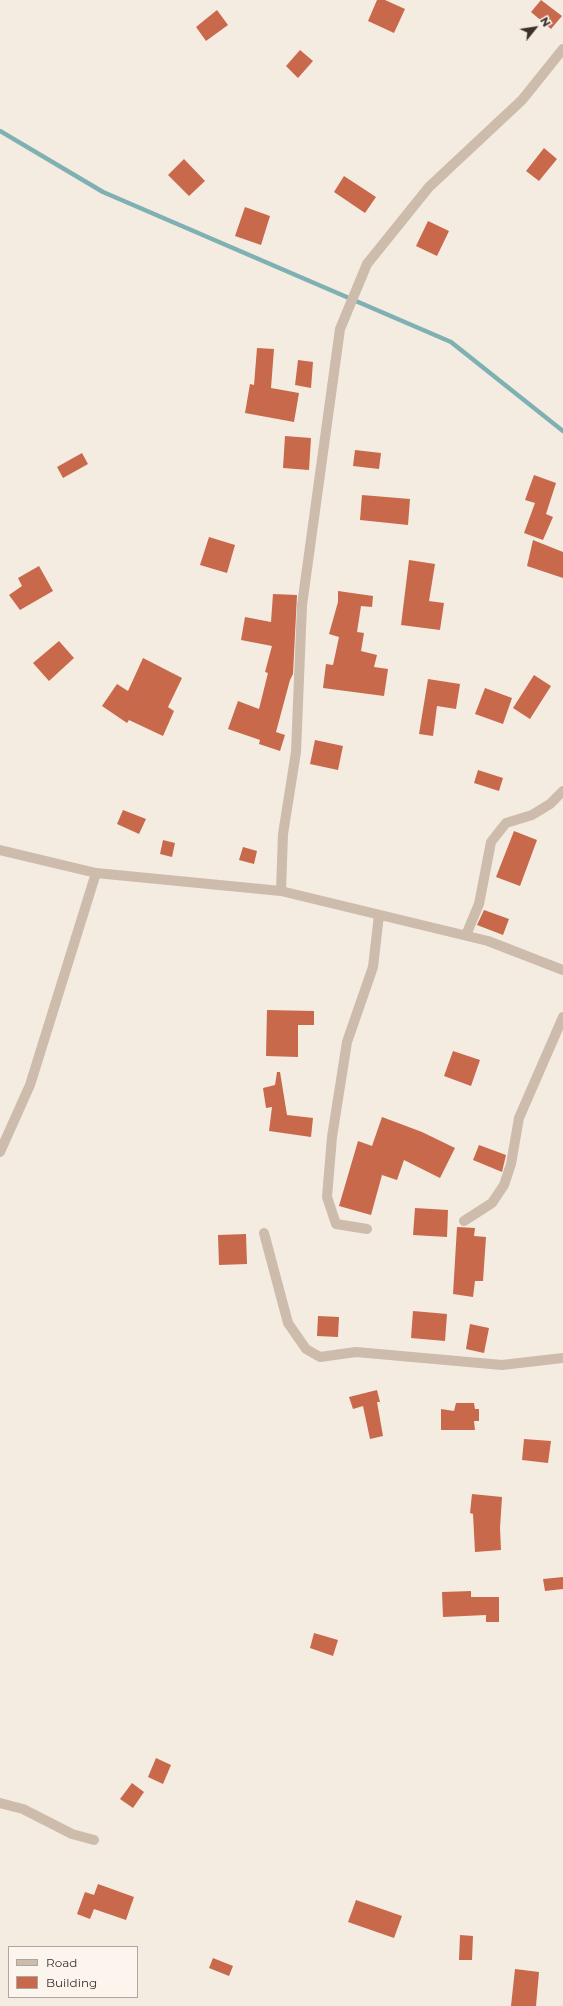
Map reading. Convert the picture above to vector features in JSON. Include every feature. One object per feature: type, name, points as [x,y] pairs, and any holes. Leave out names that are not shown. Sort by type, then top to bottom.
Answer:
[{"type":"street","points":[[280,891],[283,834],[296,752],[302,605],[340,329],[367,264],[429,187],[522,100],[563,49]]},
{"type":"street","points":[[466,935],[479,904],[491,842],[506,823],[532,815],[550,804],[563,792]]},
{"type":"street","points":[[0,850],[96,873],[280,891],[488,941],[563,970]]},
{"type":"street","points":[[0,1152],[30,1085],[96,873]]},
{"type":"street","points":[[367,1229],[336,1224],[327,1197],[332,1136],[347,1042],[373,967],[379,915]]},
{"type":"street","points":[[464,1221],[492,1203],[504,1185],[511,1164],[519,1118],[563,1017]]},
{"type":"street","points":[[264,1233],[288,1323],[306,1349],[320,1357],[356,1352],[502,1365],[563,1358]]},
{"type":"street","points":[[0,1803],[23,1809],[72,1834],[94,1840]]},
{"type":"building","points":[[377,0],[385,0],[405,9],[394,33],[368,21]]},
{"type":"building","points":[[541,0],[562,16],[551,29],[531,12]]},
{"type":"building","points":[[217,10],[228,25],[206,41],[196,27]]},
{"type":"building","points":[[300,50],[313,61],[298,78],[286,66]]},
{"type":"building","points":[[544,148],[557,159],[539,181],[526,171]]},
{"type":"building","points":[[184,159],[205,181],[189,196],[168,175]]},
{"type":"building","points":[[344,176],[376,197],[365,213],[334,192]]},
{"type":"building","points":[[245,207],[270,216],[261,245],[235,236]]},
{"type":"building","points":[[428,221],[449,231],[437,256],[416,246]]},
{"type":"building","points":[[257,348],[274,349],[271,388],[299,393],[294,422],[245,413],[250,384],[254,385]]},
{"type":"building","points":[[298,360],[313,362],[311,388],[295,385]]},
{"type":"building","points":[[285,436],[311,438],[309,470],[283,468]]},
{"type":"building","points":[[355,450],[381,453],[379,469],[353,466]]},
{"type":"building","points":[[82,453],[88,464],[63,478],[57,467]]},
{"type":"building","points":[[534,475],[556,483],[546,514],[553,517],[543,540],[524,533],[535,503],[525,500]]},
{"type":"building","points":[[362,495],[410,499],[408,525],[360,520]]},
{"type":"building","points":[[209,537],[235,545],[227,573],[200,565]]},
{"type":"building","points":[[533,540],[563,552],[563,578],[527,566]]},
{"type":"building","points":[[409,560],[435,564],[429,601],[444,603],[440,630],[401,625]]},
{"type":"building","points":[[39,566],[53,591],[20,610],[9,595],[22,586],[18,578]]},
{"type":"building","points":[[338,591],[373,596],[372,607],[361,606],[357,632],[364,633],[361,651],[377,655],[374,667],[388,669],[384,696],[323,688],[326,664],[333,665],[339,637],[329,634],[338,602]]},
{"type":"building","points":[[273,594],[297,595],[293,674],[276,732],[285,735],[280,751],[259,744],[260,740],[228,729],[238,701],[259,709],[268,673],[265,672],[272,646],[241,640],[245,617],[271,622]]},
{"type":"building","points":[[59,641],[74,658],[49,681],[33,663]]},
{"type":"building","points":[[143,658],[182,678],[168,707],[174,711],[163,736],[129,720],[127,723],[102,706],[117,684],[128,691]]},
{"type":"building","points":[[534,675],[551,686],[530,719],[513,708]]},
{"type":"building","points":[[428,679],[460,684],[456,709],[437,706],[433,736],[419,734]]},
{"type":"building","points":[[485,688],[512,698],[503,724],[475,714]]},
{"type":"building","points":[[315,740],[343,746],[338,770],[310,764]]},
{"type":"building","points":[[478,770],[503,778],[499,791],[474,783]]},
{"type":"building","points":[[123,810],[146,819],[139,834],[117,824]]},
{"type":"building","points":[[514,831],[537,840],[520,886],[496,877]]},
{"type":"building","points":[[163,840],[175,843],[172,857],[160,854]]},
{"type":"building","points":[[243,847],[257,851],[254,864],[239,860]]},
{"type":"building","points":[[484,910],[509,919],[503,935],[477,925]]},
{"type":"building","points":[[267,1010],[314,1011],[314,1025],[298,1025],[298,1057],[266,1056]]},
{"type":"building","points":[[453,1051],[480,1060],[471,1086],[444,1076]]},
{"type":"building","points":[[277,1072],[280,1072],[287,1115],[313,1118],[311,1137],[269,1131],[272,1107],[266,1108],[263,1088],[275,1085]]},
{"type":"building","points":[[382,1117],[422,1132],[455,1148],[440,1178],[404,1160],[397,1180],[382,1175],[371,1215],[339,1206],[358,1141],[372,1146]]},
{"type":"building","points":[[479,1145],[506,1155],[502,1172],[473,1160]]},
{"type":"building","points":[[415,1208],[448,1210],[447,1237],[413,1235]]},
{"type":"building","points":[[457,1227],[475,1228],[474,1236],[486,1237],[483,1281],[475,1281],[473,1297],[453,1294]]},
{"type":"building","points":[[246,1234],[247,1264],[219,1265],[218,1235]]},
{"type":"building","points":[[413,1311],[447,1314],[445,1341],[411,1338]]},
{"type":"building","points":[[318,1316],[339,1317],[338,1337],[317,1336]]},
{"type":"building","points":[[470,1324],[489,1328],[484,1353],[466,1349]]},
{"type":"building","points":[[377,1390],[380,1402],[377,1402],[383,1436],[370,1439],[363,1406],[353,1409],[349,1397]]},
{"type":"building","points":[[456,1403],[474,1403],[475,1409],[479,1409],[479,1421],[474,1421],[475,1430],[441,1430],[441,1409],[454,1411]]},
{"type":"building","points":[[524,1439],[551,1441],[548,1463],[522,1460]]},
{"type":"building","points":[[472,1494],[502,1497],[500,1528],[501,1550],[475,1552],[473,1514],[470,1513]]},
{"type":"building","points":[[563,1577],[563,1589],[545,1591],[543,1579]]},
{"type":"building","points":[[471,1591],[471,1597],[499,1597],[499,1622],[486,1622],[486,1615],[443,1617],[442,1592]]},
{"type":"building","points":[[314,1633],[338,1640],[333,1656],[310,1648]]},
{"type":"building","points":[[156,1758],[171,1765],[163,1784],[148,1777]]},
{"type":"building","points":[[132,1783],[144,1792],[133,1808],[120,1799]]},
{"type":"building","points":[[98,1884],[134,1897],[126,1920],[94,1909],[90,1919],[77,1914],[85,1892],[94,1895]]},
{"type":"building","points":[[356,1900],[402,1916],[394,1938],[348,1922]]},
{"type":"building","points":[[460,1935],[473,1936],[472,1960],[459,1960]]},
{"type":"building","points":[[213,1958],[233,1966],[229,1976],[209,1968]]},
{"type":"building","points":[[515,1969],[539,1972],[536,2006],[511,2006]]},
{"type":"waterway","points":[[0,131],[103,192],[451,342],[563,431]]}]
